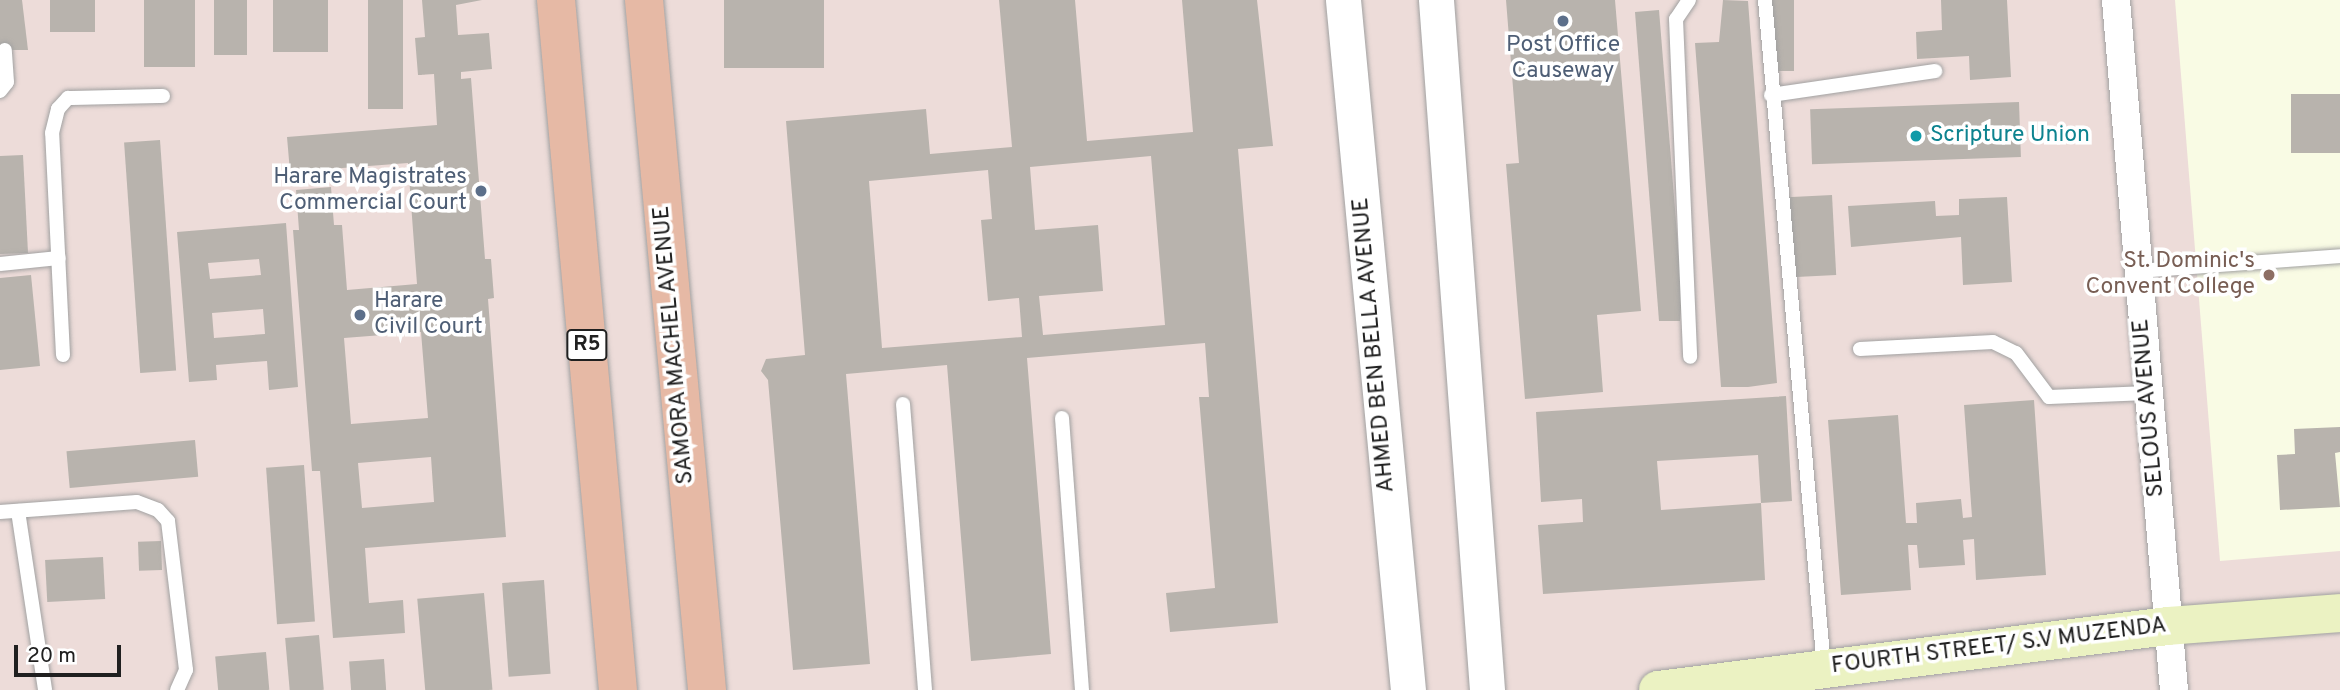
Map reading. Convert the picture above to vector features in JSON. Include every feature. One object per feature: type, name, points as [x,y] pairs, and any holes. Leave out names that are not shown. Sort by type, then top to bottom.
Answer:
[{"type":"highway","name":"R5","points":[[556,0],[618,690]]},
{"type":"highway","name":"SAMORA MACHEL AVENUE","points":[[644,0],[706,690]]},
{"type":"main road","name":"FOURTH STREET/ S.V MUZENDA","points":[[1658,690],[2168,626],[2340,613]]},
{"type":"street","name":"AHMED BEN BELLA AVENUE","points":[[1343,0],[1408,690]]},
{"type":"street","points":[[1436,0],[1487,690]]},
{"type":"street","name":"SELOUS AVENUE","points":[[2116,0],[2174,690]]},
{"type":"lane","points":[[1689,0],[1676,19],[1690,357]]},
{"type":"lane","points":[[1765,0],[1771,95],[1824,669]]},
{"type":"lane","points":[[0,91],[7,82],[5,50]]},
{"type":"lane","points":[[1771,95],[1935,71]]},
{"type":"lane","points":[[63,355],[52,133],[58,109],[68,98],[163,96]]},
{"type":"lane","points":[[2138,271],[2340,256]]},
{"type":"lane","points":[[0,264],[59,258]]},
{"type":"lane","points":[[1860,349],[1993,342],[2017,353],[2049,397],[2148,393]]},
{"type":"lane","points":[[903,404],[925,690]]},
{"type":"lane","points":[[1062,418],[1082,690]]},
{"type":"lane","points":[[0,512],[137,502],[159,510],[168,521],[186,670],[177,690]]},
{"type":"lane","points":[[18,511],[45,690]]},
{"type":"shaded area","points":[[0,0],[2340,0],[2340,690],[0,690]]},
{"type":"shaded area","name":"St. Dominic's Convent College","points":[[2175,0],[2340,0],[2340,551],[2220,561]]},
{"type":"building","points":[[0,0],[22,0],[28,50],[0,50]]},
{"type":"building","points":[[50,0],[95,0],[95,32],[50,32]]},
{"type":"building","points":[[144,0],[195,0],[195,67],[144,67]]},
{"type":"building","points":[[214,0],[247,0],[247,55],[214,55]]},
{"type":"building","points":[[273,0],[328,0],[328,52],[273,52]]},
{"type":"building","points":[[368,0],[403,0],[403,109],[368,109]]},
{"type":"building","name":"Harare Civil Court","points":[[422,0],[482,0],[456,5],[458,35],[489,33],[492,69],[461,72],[461,79],[471,78],[485,259],[491,259],[494,298],[488,299],[506,537],[365,548],[369,603],[403,600],[405,633],[333,638],[320,471],[312,471],[293,230],[299,230],[296,190],[331,187],[334,225],[342,225],[347,290],[417,284],[408,163],[290,172],[287,137],[437,125],[434,74],[418,75],[415,38],[425,37]],"holes":[[[421,332],[428,418],[351,424],[344,338]],[[431,457],[434,502],[362,508],[358,463]]]},
{"type":"building","points":[[724,0],[824,0],[824,68],[724,68]]},
{"type":"building","points":[[999,0],[1075,0],[1087,141],[1193,132],[1182,0],[1257,0],[1273,146],[1238,149],[1278,623],[1170,632],[1166,593],[1215,588],[1199,397],[1209,397],[1205,343],[1027,358],[1051,654],[971,661],[947,365],[846,374],[870,664],[793,670],[768,380],[761,371],[766,359],[805,355],[786,121],[926,109],[930,154],[1012,147]],"holes":[[[1151,156],[1165,325],[1043,335],[1039,296],[1103,291],[1098,225],[1035,230],[1030,167]],[[988,170],[992,219],[981,220],[988,301],[1019,298],[1022,337],[882,348],[869,181]]]},
{"type":"building","points":[[1506,0],[1615,0],[1641,311],[1597,315],[1603,392],[1525,399],[1506,164],[1519,163]]},
{"type":"building","points":[[1723,0],[1748,1],[1777,383],[1748,387],[1721,387],[1695,43],[1719,42]]},
{"type":"building","points":[[1772,0],[1794,0],[1794,71],[1772,71]]},
{"type":"building","points":[[1941,0],[2007,0],[2011,77],[1970,80],[1969,56],[1917,59],[1916,32],[1942,30]]},
{"type":"building","points":[[1659,10],[1682,296],[1680,321],[1659,321],[1635,12]]},
{"type":"building","points":[[2291,94],[2340,94],[2340,153],[2291,153]]},
{"type":"building","name":"Scripture Union","points":[[2019,102],[2021,157],[1812,164],[1810,109]]},
{"type":"building","points":[[160,140],[176,370],[140,373],[124,143]]},
{"type":"building","points":[[23,155],[28,253],[0,254],[0,156]]},
{"type":"building","points":[[1832,195],[1836,275],[1791,277],[1787,197]]},
{"type":"building","points":[[2007,197],[2012,282],[1963,285],[1961,237],[1851,247],[1848,206],[1935,201],[1936,216],[1959,215],[1959,199]]},
{"type":"building","points":[[286,223],[298,387],[269,390],[267,361],[216,365],[217,380],[189,382],[177,232]],"holes":[[[259,259],[261,275],[210,279],[208,263]],[[263,309],[265,334],[214,338],[212,313]]]},
{"type":"building","points":[[31,275],[40,366],[0,370],[0,278]]},
{"type":"building","points":[[1786,396],[1792,501],[1761,503],[1765,580],[1543,594],[1538,525],[1583,522],[1582,499],[1541,502],[1536,412]],"holes":[[[1758,455],[1761,503],[1661,510],[1657,461]]]},
{"type":"building","points":[[2034,400],[2046,575],[1976,580],[1974,539],[1963,540],[1965,565],[1919,568],[1917,545],[1908,545],[1911,590],[1841,595],[1828,420],[1898,415],[1906,523],[1917,523],[1916,503],[1961,499],[1963,518],[1972,517],[1964,405]]},
{"type":"building","points":[[2340,427],[2340,452],[2335,453],[2340,507],[2280,510],[2277,455],[2295,454],[2294,429]]},
{"type":"building","points":[[195,440],[198,477],[70,488],[66,451]]},
{"type":"building","points":[[304,465],[315,622],[277,624],[266,468]]},
{"type":"building","points":[[161,541],[162,570],[139,571],[138,542]]},
{"type":"building","points":[[103,557],[105,599],[47,602],[45,560]]},
{"type":"building","points":[[544,580],[551,674],[509,677],[502,583]]},
{"type":"building","points":[[484,593],[492,690],[425,690],[417,599]]},
{"type":"building","points":[[319,635],[324,690],[290,690],[285,638]]},
{"type":"building","points":[[266,652],[269,690],[218,690],[215,656]]},
{"type":"building","points":[[384,659],[386,690],[351,690],[349,661]]},
{"type":"place","name":"Post Office Causeway","points":[[1563,21]]},
{"type":"place","name":"Scripture Union","points":[[1916,136]]},
{"type":"place","name":"Harare Magistrates Commercial Court","points":[[481,191]]},
{"type":"place","name":"St. Dominic's Convent College","points":[[2269,275]]},
{"type":"place","name":"Harare Civil Court","points":[[360,315]]}]
